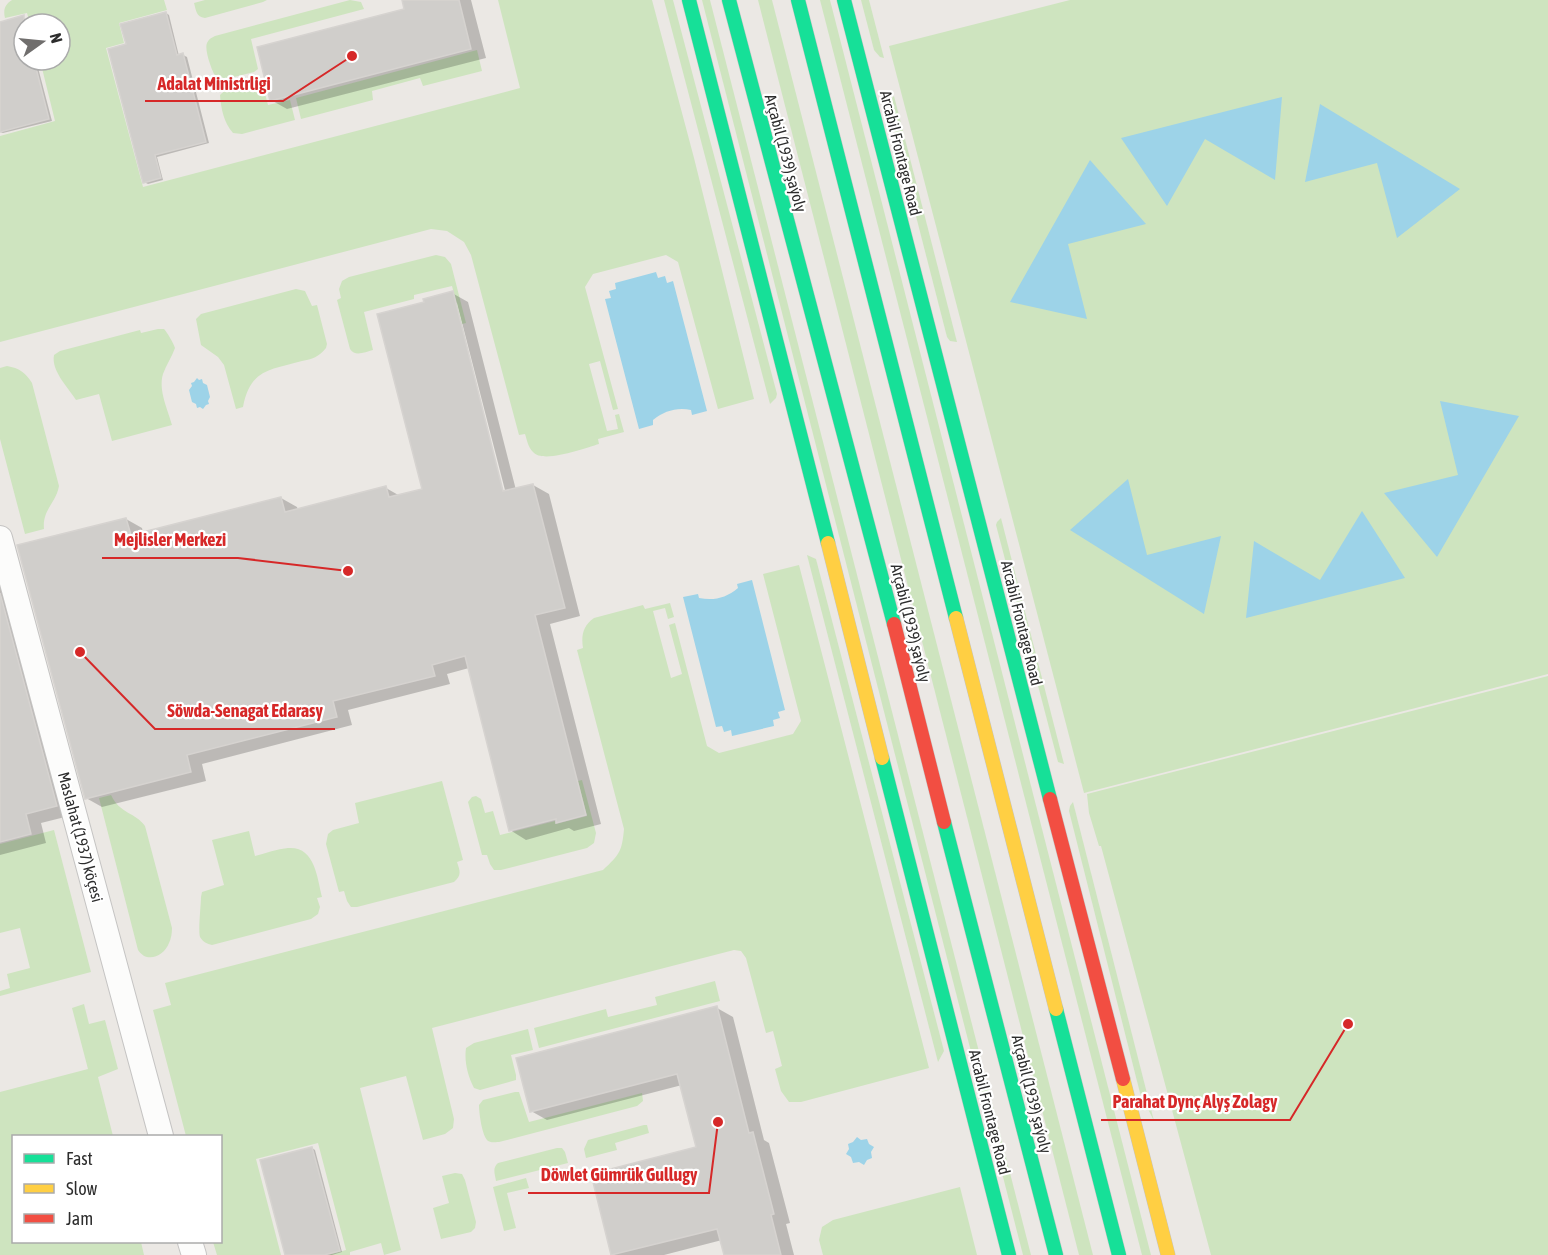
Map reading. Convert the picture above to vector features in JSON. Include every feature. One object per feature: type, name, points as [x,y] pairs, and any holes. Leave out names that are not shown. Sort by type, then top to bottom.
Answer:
[{"type":"street","name":"Arcabil Frontage Road","points":[[689,0],[1009,1255]]},
{"type":"street","name":"Arçabil (1939) şaýoly","points":[[729,0],[887,598],[1056,1255]]},
{"type":"street","points":[[798,0],[1119,1255]]},
{"type":"street","name":"Arcabil Frontage Road","points":[[844,0],[1168,1255]]},
{"type":"street","name":"Maslahat (1937) köçesi","points":[[0,538],[160,1135]]},
{"type":"green space","points":[[12,0],[164,0],[167,10],[119,23],[124,43],[106,48],[143,187],[520,88],[498,0],[652,0],[754,399],[718,409],[678,262],[666,255],[593,274],[585,287],[618,409],[613,410],[600,361],[589,364],[607,431],[618,429],[615,415],[619,414],[624,432],[598,439],[599,444],[575,451],[555,456],[538,455],[530,448],[525,434],[519,435],[471,255],[464,242],[447,231],[431,229],[0,342],[0,136],[55,121],[43,72],[72,72],[72,12],[12,12],[12,16],[5,18],[4,12]]},
{"type":"green space","points":[[205,0],[267,0],[205,18],[198,15],[194,3]]},
{"type":"green space","points":[[350,0],[361,2],[364,9],[251,39],[258,69],[222,80],[216,78],[206,46],[212,37]]},
{"type":"green space","points":[[664,0],[673,0],[777,394],[770,404]]},
{"type":"green space","points":[[702,0],[710,0],[1031,1255],[1023,1255]]},
{"type":"green space","points":[[758,0],[772,0],[1093,1255],[1079,1255]]},
{"type":"green space","points":[[820,0],[830,0],[1151,1255],[1142,1255]]},
{"type":"green space","points":[[861,0],[869,0],[884,58],[874,50]]},
{"type":"green space","points":[[1070,0],[1548,0],[1548,674],[1084,793],[889,46]]},
{"type":"green space","points":[[477,50],[482,71],[423,86],[420,78],[372,91],[373,100],[301,119],[296,98]]},
{"type":"green space","points":[[257,82],[263,86],[268,105],[290,100],[295,120],[242,134],[233,133],[227,125],[220,95],[225,90]]},
{"type":"green space","points":[[894,96],[957,342],[950,341],[947,337],[889,111],[891,99]]},
{"type":"green space","points":[[436,255],[445,257],[451,264],[466,323],[462,324],[452,286],[414,295],[414,299],[364,312],[373,350],[360,353],[352,351],[337,300],[341,298],[339,289],[342,281],[349,277]]},
{"type":"green space","points":[[296,289],[305,291],[312,306],[317,305],[326,348],[321,354],[312,358],[263,373],[251,385],[243,407],[236,409],[224,365],[218,357],[201,345],[196,319],[201,314]]},
{"type":"green space","points":[[164,329],[175,348],[162,380],[163,393],[172,425],[112,441],[99,394],[76,400],[55,367],[54,355],[60,351],[140,330],[141,333]]},
{"type":"green space","points":[[7,366],[22,372],[32,383],[59,486],[45,517],[44,529],[25,534],[0,439],[0,368]]},
{"type":"green space","points":[[1001,518],[1064,764],[1058,762],[996,525]]},
{"type":"green space","points":[[807,555],[816,559],[944,1051],[938,1062]]},
{"type":"green space","points":[[799,565],[929,1068],[801,1102],[789,1102],[781,1091],[775,1069],[782,1066],[773,1031],[766,1033],[746,958],[741,951],[734,950],[432,1028],[454,1119],[453,1128],[445,1134],[423,1140],[406,1076],[360,1088],[401,1250],[384,1255],[381,1243],[350,1252],[350,1255],[328,1255],[346,1250],[318,1143],[256,1159],[281,1255],[217,1255],[213,1243],[222,1243],[222,1135],[186,1135],[153,1010],[171,1005],[165,983],[603,870],[619,852],[624,829],[577,650],[583,648],[582,639],[585,628],[594,618],[643,605],[645,609],[670,603],[674,617],[668,619],[665,608],[653,611],[671,678],[682,674],[669,625],[675,623],[707,746],[719,753],[793,734],[801,721],[763,574]]},
{"type":"green space","points":[[1548,676],[1548,1255],[1211,1255],[1101,846],[1099,846],[1089,813],[1087,794]]},
{"type":"green space","points":[[582,780],[596,833],[594,843],[587,848],[494,870],[487,855],[482,855],[468,802],[472,797],[476,796],[481,799],[485,813],[493,811],[500,835],[555,821],[556,824],[587,816],[578,781]]},
{"type":"green space","points":[[442,781],[463,860],[457,862],[458,877],[454,882],[351,907],[344,891],[339,892],[326,844],[328,834],[333,830],[359,823],[355,803]]},
{"type":"green space","points":[[111,795],[119,806],[145,826],[172,928],[167,948],[155,957],[146,957],[138,950],[99,798]]},
{"type":"green space","points":[[1073,802],[1154,1121],[1140,1093],[1069,811]]},
{"type":"green space","points":[[54,830],[91,972],[0,996],[0,991],[10,988],[7,974],[30,968],[20,928],[0,933],[0,844]]},
{"type":"green space","points":[[249,831],[255,856],[288,848],[304,852],[309,857],[316,872],[322,897],[317,898],[320,907],[318,914],[311,919],[212,945],[208,944],[199,934],[202,892],[224,885],[212,840]]},
{"type":"green space","points":[[715,981],[720,1001],[539,1048],[534,1028],[606,1009],[608,1017],[657,1005],[655,997]]},
{"type":"green space","points":[[84,1004],[89,1024],[105,1020],[118,1069],[98,1077],[113,1135],[12,1135],[12,1243],[141,1243],[144,1255],[0,1255],[0,1092],[88,1069],[72,1008]]},
{"type":"green space","points":[[528,1029],[533,1050],[511,1055],[516,1080],[480,1090],[474,1088],[467,1069],[466,1048],[474,1043]]},
{"type":"green space","points":[[519,1092],[529,1122],[642,1093],[643,1101],[637,1106],[499,1142],[488,1141],[480,1119],[479,1105],[483,1100]]},
{"type":"green space","points":[[647,1125],[649,1133],[615,1143],[617,1150],[586,1158],[584,1149],[588,1140]]},
{"type":"green space","points":[[562,1148],[565,1152],[568,1163],[496,1181],[494,1169],[498,1163]]},
{"type":"green space","points":[[462,1174],[465,1180],[476,1222],[475,1228],[471,1232],[441,1239],[433,1208],[449,1203],[442,1176]]},
{"type":"green space","points":[[526,1178],[529,1188],[507,1193],[516,1228],[504,1231],[493,1187]]},
{"type":"green space","points":[[960,1187],[977,1255],[823,1255],[819,1240],[822,1227],[833,1220]]},
{"type":"water","points":[[1282,97],[1275,180],[1205,139],[1167,206],[1121,138]]},
{"type":"water","points":[[1320,104],[1460,189],[1397,238],[1377,163],[1305,182]]},
{"type":"water","points":[[1090,160],[1146,224],[1068,244],[1087,319],[1010,302]]},
{"type":"water","points":[[656,272],[658,278],[665,276],[667,283],[673,281],[707,411],[692,415],[691,410],[671,410],[653,420],[653,425],[639,429],[605,299],[611,298],[609,291],[616,289],[615,283]]},
{"type":"water","points":[[197,378],[202,379],[207,385],[210,397],[209,404],[203,409],[197,408],[192,402],[189,390],[191,383]]},
{"type":"water","points":[[1440,401],[1519,416],[1437,557],[1384,493],[1458,475]]},
{"type":"water","points":[[1128,479],[1147,555],[1221,536],[1204,614],[1070,530]]},
{"type":"water","points":[[1362,511],[1405,578],[1246,618],[1254,541],[1320,580]]},
{"type":"water","points":[[752,580],[785,710],[778,712],[780,718],[773,720],[774,726],[732,736],[731,730],[724,732],[722,726],[716,727],[683,597],[698,594],[699,598],[720,598],[738,588],[737,584]]},
{"type":"water","points":[[857,1137],[861,1140],[867,1139],[874,1147],[871,1152],[872,1158],[864,1165],[859,1162],[853,1163],[851,1157],[846,1154],[849,1149],[848,1144]]},
{"type":"building","points":[[402,0],[459,0],[471,49],[270,101],[257,47],[404,9]]},
{"type":"building","points":[[166,12],[177,55],[183,53],[206,142],[155,155],[161,178],[143,183],[108,49],[126,44],[120,24]]},
{"type":"building","points":[[12,18],[12,72],[37,72],[49,119],[0,132],[0,22]]},
{"type":"building","points":[[453,291],[503,491],[533,484],[565,608],[535,615],[586,815],[556,823],[556,819],[509,831],[465,656],[432,665],[435,676],[333,701],[337,717],[187,755],[191,772],[85,799],[17,545],[126,518],[131,535],[281,497],[285,512],[386,486],[389,497],[422,489],[377,314],[424,302],[423,299]]},
{"type":"building","points":[[0,593],[57,806],[26,814],[31,834],[0,842]]},
{"type":"building","points":[[717,1006],[749,1133],[753,1132],[774,1214],[771,1215],[781,1255],[724,1255],[717,1229],[611,1255],[591,1174],[696,1147],[677,1074],[530,1112],[516,1058]]},
{"type":"building","points":[[312,1147],[340,1251],[324,1255],[285,1255],[260,1160]]},
{"type":"traffic: fast","points":[[689,0],[828,543]]},
{"type":"traffic: fast","points":[[729,0],[894,624]]},
{"type":"traffic: fast","points":[[798,0],[956,618]]},
{"type":"traffic: fast","points":[[844,0],[1050,799]]},
{"type":"traffic: fast","points":[[882,758],[1009,1255]]},
{"type":"traffic: fast","points":[[944,822],[1056,1255]]},
{"type":"traffic: fast","points":[[1056,1009],[1119,1255]]},
{"type":"traffic: slow","points":[[828,543],[882,758]]},
{"type":"traffic: slow","points":[[956,618],[1056,1009]]},
{"type":"traffic: slow","points":[[1123,1079],[1168,1255]]},
{"type":"traffic: jam","points":[[894,624],[944,822]]},
{"type":"traffic: jam","points":[[1050,799],[1123,1079]]},
{"type":"place","name":"Adalat Ministrligi","points":[[352,56]]},
{"type":"place","name":"Mejlisler Merkezi","points":[[348,571]]},
{"type":"place","name":"Söwda-Senagat Edarasy","points":[[80,652]]},
{"type":"place","name":"Parahat Dynç Alyş Zolagy","points":[[1348,1024]]},
{"type":"place","name":"Döwlet Gümrük Gullugy","points":[[718,1122]]}]
